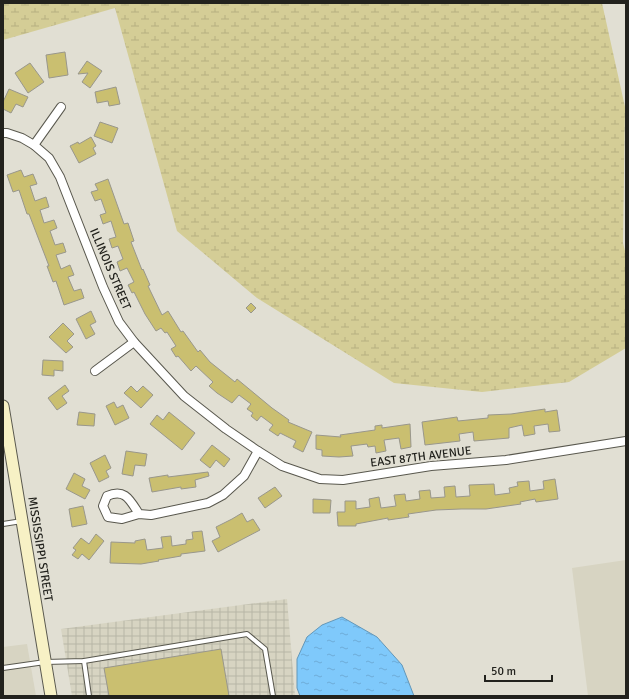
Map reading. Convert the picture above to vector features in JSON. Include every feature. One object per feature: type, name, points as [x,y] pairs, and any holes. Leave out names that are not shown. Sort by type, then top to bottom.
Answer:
[{"type":"street","points":[[34,145],[61,107]]},
{"type":"street","name":"ILLINOIS STREET","points":[[3,133],[22,138],[34,145],[49,158],[60,177],[103,287],[120,322],[134,342],[184,396],[226,429],[258,451]]},
{"type":"street","points":[[95,371],[134,342]]},
{"type":"street","name":"MISSISSIPPI STREET","points":[[3,406],[51,696]]},
{"type":"street","name":"EAST 87TH AVENUE","points":[[258,451],[282,466],[309,476],[320,479],[343,480],[431,466],[506,460],[626,441]]},
{"type":"street","points":[[139,514],[151,515],[208,503],[223,495],[244,476],[258,451]]},
{"type":"lane","points":[[3,524],[22,520]]},
{"type":"lane","points":[[3,668],[45,662],[84,661],[247,634],[265,649],[273,696]]},
{"type":"lane","points":[[84,661],[89,696]]},
{"type":"shaded area","points":[[626,560],[626,696],[588,696],[572,568]]},
{"type":"shaded area","points":[[287,599],[295,696],[72,696],[61,629]]},
{"type":"shaded area","points":[[27,644],[36,696],[3,696],[3,647]]},
{"type":"green space","points":[[3,3],[602,3],[625,107],[623,243],[626,255],[626,348],[569,382],[482,392],[394,383],[257,298],[177,231],[115,8],[3,40]]},
{"type":"water","points":[[342,617],[377,637],[402,665],[414,696],[300,696],[297,688],[297,659],[307,637],[322,625]]},
{"type":"building","points":[[65,52],[68,75],[49,78],[46,55]]},
{"type":"building","points":[[87,61],[102,71],[90,88],[82,82],[88,73],[78,74]]},
{"type":"building","points":[[30,63],[44,82],[28,93],[15,73]]},
{"type":"building","points":[[116,87],[120,104],[109,106],[108,101],[97,103],[95,92]]},
{"type":"building","points":[[9,89],[28,97],[23,107],[16,104],[11,113],[3,109],[3,102]]},
{"type":"building","points":[[100,122],[118,128],[112,143],[94,136]]},
{"type":"building","points":[[91,137],[96,146],[93,148],[96,154],[79,163],[70,146],[78,142],[79,144]]},
{"type":"building","points":[[21,170],[24,177],[33,174],[37,184],[30,186],[35,201],[46,197],[49,207],[40,210],[44,223],[54,220],[57,228],[50,231],[55,245],[63,243],[66,252],[56,255],[61,269],[70,265],[74,275],[68,277],[74,291],[81,289],[84,298],[64,305],[56,281],[53,282],[47,266],[49,266],[29,214],[27,214],[19,190],[13,192],[7,175]]},
{"type":"building","points":[[108,179],[124,224],[128,223],[134,241],[131,242],[142,270],[143,269],[150,285],[148,286],[162,315],[168,311],[181,332],[183,331],[198,352],[200,350],[210,362],[235,382],[237,379],[289,420],[288,422],[312,432],[303,452],[293,447],[296,441],[280,433],[278,436],[269,430],[273,425],[261,416],[257,421],[251,416],[253,413],[247,409],[251,404],[239,395],[232,403],[217,393],[209,386],[213,382],[196,366],[191,371],[178,356],[176,357],[171,349],[176,346],[167,332],[165,333],[161,328],[156,331],[145,314],[134,292],[132,293],[128,285],[134,282],[127,268],[120,271],[117,262],[123,259],[118,246],[112,248],[109,239],[116,237],[111,221],[103,224],[100,215],[106,213],[101,199],[95,201],[91,192],[98,190],[95,184]]},
{"type":"building","points":[[251,303],[256,308],[251,313],[246,308]]},
{"type":"building","points":[[91,311],[96,322],[90,325],[95,334],[86,339],[76,319]]},
{"type":"building","points":[[63,323],[74,334],[67,341],[73,347],[66,353],[49,337]]},
{"type":"building","points":[[43,360],[63,361],[63,371],[54,370],[54,376],[42,375]]},
{"type":"building","points":[[65,385],[69,391],[62,396],[67,403],[57,410],[48,398]]},
{"type":"building","points":[[131,386],[137,392],[143,386],[153,395],[141,408],[124,393]]},
{"type":"building","points":[[114,402],[117,408],[123,405],[129,418],[115,425],[106,406]]},
{"type":"building","points":[[545,409],[545,412],[557,410],[560,431],[549,432],[548,424],[534,426],[535,434],[524,436],[522,425],[509,428],[509,438],[474,441],[473,432],[459,434],[460,441],[425,445],[422,422],[457,417],[458,421],[488,418],[488,415],[511,414]]},
{"type":"building","points":[[79,412],[95,414],[94,426],[77,425]]},
{"type":"building","points":[[169,412],[195,433],[182,450],[150,424],[157,415],[163,420]]},
{"type":"building","points":[[410,424],[411,447],[401,449],[399,438],[384,440],[386,451],[376,453],[375,446],[368,447],[367,444],[351,446],[353,456],[322,456],[322,450],[316,449],[316,435],[341,437],[340,435],[375,430],[375,426],[382,425],[382,428]]},
{"type":"building","points":[[212,445],[230,459],[224,467],[216,460],[210,468],[200,460]]},
{"type":"building","points":[[126,451],[147,454],[145,466],[135,465],[133,476],[122,474]]},
{"type":"building","points":[[105,455],[111,468],[106,471],[109,477],[99,482],[90,463]]},
{"type":"building","points":[[208,472],[209,476],[195,480],[196,487],[181,489],[181,487],[152,492],[149,478]]},
{"type":"building","points":[[74,473],[85,479],[82,486],[90,490],[85,499],[66,489]]},
{"type":"building","points":[[555,479],[558,499],[536,502],[535,499],[520,502],[521,504],[486,509],[436,510],[408,514],[409,517],[388,520],[388,518],[356,524],[356,526],[338,526],[337,512],[345,512],[345,501],[356,501],[356,509],[370,507],[369,499],[379,497],[381,508],[396,506],[394,495],[405,494],[406,501],[420,499],[419,491],[430,490],[431,498],[445,497],[444,487],[455,486],[456,497],[470,496],[469,485],[494,484],[495,495],[510,493],[509,488],[518,486],[517,482],[529,481],[530,491],[544,489],[543,481]]},
{"type":"building","points":[[275,487],[282,496],[265,508],[258,498]]},
{"type":"building","points":[[313,499],[331,500],[330,513],[313,513]]},
{"type":"building","points":[[83,506],[87,524],[72,527],[69,509]]},
{"type":"building","points":[[242,513],[247,522],[253,519],[260,530],[218,552],[212,541],[220,537],[216,527]]},
{"type":"building","points":[[202,531],[205,551],[181,554],[181,556],[141,564],[110,563],[111,542],[135,543],[135,541],[145,539],[147,550],[163,548],[161,537],[171,536],[172,546],[186,544],[186,540],[193,539],[192,532]]},
{"type":"building","points":[[96,534],[104,541],[89,560],[82,554],[78,559],[72,555],[76,550],[73,548],[81,538],[89,544]]},
{"type":"building","points":[[221,649],[229,696],[109,696],[104,668]]}]
